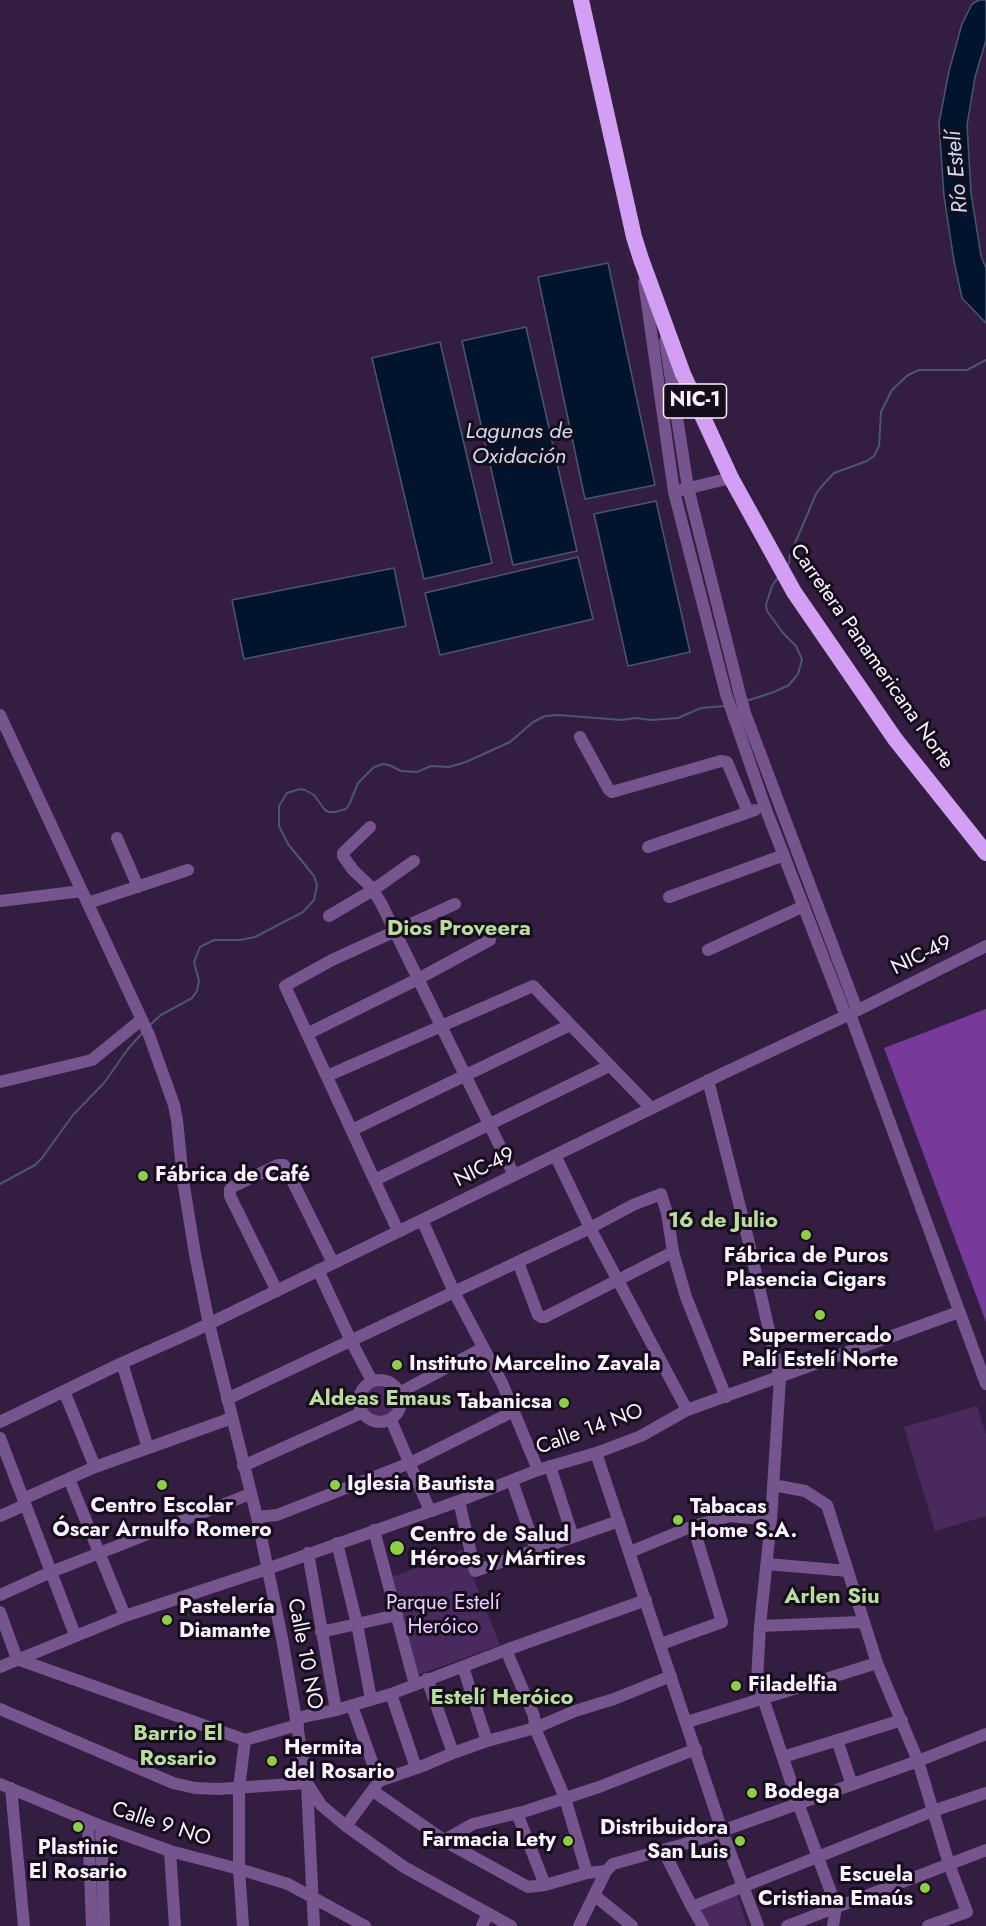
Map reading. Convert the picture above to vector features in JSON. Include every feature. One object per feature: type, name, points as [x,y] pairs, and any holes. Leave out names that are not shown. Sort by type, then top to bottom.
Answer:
[{"type":"highway","name":"Carretera Panamericana Norte","points":[[581,0],[634,237],[683,374],[730,478],[794,592],[895,739],[986,853]]},
{"type":"street","points":[[641,259],[674,492],[726,694],[739,715],[779,803],[851,1013],[986,1384]]},
{"type":"street","points":[[662,318],[688,488],[739,691],[739,715],[765,807],[804,906],[851,1013]]},
{"type":"street","points":[[674,492],[730,478]]},
{"type":"street","name":"Calle 10 NO","points":[[0,715],[145,1026],[163,1072],[177,1120],[183,1180],[195,1254],[209,1323],[257,1517],[307,1783],[321,1805],[346,1826],[405,1867],[511,1926]]},
{"type":"street","points":[[580,737],[612,792],[722,761],[727,762],[748,812]]},
{"type":"street","points":[[648,847],[779,803]]},
{"type":"street","points":[[370,827],[343,853],[343,856],[374,890],[514,1175]]},
{"type":"street","points":[[117,838],[138,887]]},
{"type":"street","points":[[669,897],[784,855]]},
{"type":"street","points":[[329,916],[374,890],[414,861]]},
{"type":"street","points":[[88,903],[188,870]]},
{"type":"street","points":[[0,901],[82,891]]},
{"type":"street","points":[[398,1231],[285,986],[332,960],[455,904]]},
{"type":"street","points":[[708,951],[804,906]]},
{"type":"street","points":[[308,1034],[490,940]]},
{"type":"street","name":"NIC-49","points":[[0,1422],[277,1291],[986,946]]},
{"type":"street","points":[[327,1076],[533,986],[651,1108]]},
{"type":"street","points":[[351,1130],[570,1025]]},
{"type":"street","points":[[0,1082],[92,1060],[145,1026]]},
{"type":"street","points":[[375,1180],[609,1066]]},
{"type":"street","points":[[708,1080],[780,1378],[774,1485],[757,1680],[798,1803],[836,1906],[833,1926]]},
{"type":"street","points":[[555,1155],[687,1410]]},
{"type":"street","points":[[277,1291],[230,1197],[230,1190],[234,1186],[278,1165],[284,1165],[333,1263]]},
{"type":"street","points":[[227,1399],[591,1228],[633,1204],[661,1194],[667,1213],[673,1252],[686,1297],[726,1397]]},
{"type":"street","points":[[422,1220],[454,1292],[544,1468],[573,1537]]},
{"type":"street","points":[[518,1262],[537,1315],[545,1317],[673,1252]]},
{"type":"street","points":[[318,1270],[372,1381]]},
{"type":"street","name":"Calle 14 NO","points":[[0,1667],[125,1616],[267,1569],[459,1501],[544,1468],[596,1453],[641,1436],[687,1410],[959,1312]]},
{"type":"street","points":[[399,1393],[483,1348]]},
{"type":"street","points":[[122,1363],[148,1448]]},
{"type":"street","points":[[372,1381],[391,1383],[399,1393],[401,1405],[396,1416],[391,1420],[375,1423],[361,1413],[358,1404],[359,1395],[364,1386],[372,1381]]},
{"type":"street","points":[[64,1390],[95,1467]]},
{"type":"street","points":[[257,1517],[277,1515],[410,1463],[514,1411]]},
{"type":"street","points":[[243,1466],[361,1413]]},
{"type":"street","points":[[0,1516],[95,1467],[232,1418]]},
{"type":"street","points":[[391,1420],[430,1511]]},
{"type":"street","points":[[0,1438],[75,1635]]},
{"type":"street","points":[[596,1453],[722,1831],[758,1926]]},
{"type":"street","points":[[69,1479],[125,1616]]},
{"type":"street","points":[[512,1480],[536,1550]]},
{"type":"street","points":[[774,1485],[805,1491],[827,1505],[862,1622],[918,1761],[949,1864],[968,1912],[928,1926]]},
{"type":"street","points":[[0,1595],[51,1572],[250,1494]]},
{"type":"street","points":[[459,1501],[475,1571],[620,1521]]},
{"type":"street","points":[[630,1552],[693,1526],[730,1516],[771,1520]]},
{"type":"street","points":[[660,1644],[722,1622],[693,1526]]},
{"type":"street","points":[[374,1530],[397,1615],[421,1682],[453,1753]]},
{"type":"street","points":[[337,1543],[357,1624],[371,1699]]},
{"type":"street","points":[[308,1554],[336,1710]]},
{"type":"street","points":[[767,1564],[848,1571]]},
{"type":"street","points":[[0,1612],[17,1659],[245,1740],[391,1694],[646,1600]]},
{"type":"street","points":[[321,1632],[397,1615]]},
{"type":"street","points":[[760,1626],[862,1622]]},
{"type":"street","points":[[506,1650],[534,1716],[535,1728],[565,1798],[587,1873]]},
{"type":"street","points":[[687,1722],[877,1663]]},
{"type":"street","points":[[463,1666],[487,1741]]},
{"type":"street","points":[[346,1826],[376,1786],[453,1753],[535,1728],[671,1676]]},
{"type":"street","points":[[391,1694],[416,1768]]},
{"type":"street","points":[[352,1706],[376,1786],[448,1843],[528,1887],[545,1885],[587,1873],[606,1871]]},
{"type":"street","points":[[0,1709],[173,1783],[195,1788],[218,1789],[307,1783],[314,1926]]},
{"type":"street","points":[[783,1756],[902,1720]]},
{"type":"street","points":[[579,1926],[606,1871],[613,1864],[688,1843],[918,1761],[986,1734]]},
{"type":"street","points":[[243,1926],[239,1869],[239,1788],[245,1740]]},
{"type":"street","points":[[837,1740],[852,1785]]},
{"type":"street","points":[[448,1843],[448,1838],[473,1824],[565,1798],[696,1749]]},
{"type":"street","points":[[6,1786],[24,1926]]},
{"type":"street","name":"Calle 9 NO","points":[[6,1786],[88,1821],[170,1851],[288,1884],[364,1926]]},
{"type":"street","points":[[692,1907],[986,1792]]},
{"type":"street","points":[[517,1813],[545,1885]]},
{"type":"street","points":[[88,1821],[92,1926]]},
{"type":"street","points":[[101,1826],[104,1926]]},
{"type":"street","points":[[663,1850],[703,1926]]},
{"type":"street","points":[[787,1926],[986,1850]]},
{"type":"street","points":[[170,1851],[175,1926]]},
{"type":"street","points":[[594,1895],[632,1926]]},
{"type":"street","points":[[482,1926],[488,1914]]},
{"type":"green space","points":[[380,1385],[392,1390],[397,1402],[392,1414],[380,1419],[368,1414],[363,1402],[368,1390]]},
{"type":"green space","points":[[977,1406],[986,1435],[986,1516],[935,1531],[904,1427]]},
{"type":"green space","name":"Parque Estelí Heróico","points":[[462,1550],[500,1645],[415,1676],[388,1579]]},
{"type":"green space","points":[[736,1892],[747,1926],[709,1926],[697,1908]]},
{"type":"shaded area","points":[[986,1009],[986,1322],[884,1048]]},
{"type":"water","name":"Río Estelí","points":[[979,0],[986,0],[986,40],[975,77],[967,125],[971,193],[981,256],[986,268],[986,323],[962,298],[944,196],[939,123],[949,71],[962,24],[972,4]]},
{"type":"water","points":[[608,263],[655,485],[585,499],[538,277]]},
{"type":"water","name":"Lagunas de Oxidación","points":[[526,327],[577,551],[513,565],[462,341]]},
{"type":"water","points":[[440,342],[492,563],[424,579],[372,358]]},
{"type":"water","points":[[656,501],[690,652],[628,666],[594,514]]},
{"type":"water","points":[[578,557],[593,619],[440,655],[425,593]]},
{"type":"water","points":[[394,568],[406,626],[244,659],[232,600]]},
{"type":"waterway","points":[[786,567],[816,494],[822,486],[834,473],[867,461],[874,456],[879,446],[881,412],[892,390],[908,375],[919,370],[967,370],[986,360]]},
{"type":"waterway","points":[[746,701],[789,685],[798,674],[802,660],[796,646],[767,611],[766,605],[772,586],[779,576]]},
{"type":"waterway","points":[[150,1025],[161,1015],[192,998],[197,991],[199,981],[194,962],[200,947],[214,940],[240,940],[255,937],[303,912],[314,900],[317,885],[314,876],[288,844],[279,826],[279,806],[287,793],[300,789],[305,790],[314,795],[325,810],[335,812],[346,809],[358,783],[374,767],[383,764],[401,771],[417,772],[431,766],[449,767],[466,762],[510,742],[533,722],[545,716],[651,720],[678,718],[701,708],[726,706]]},
{"type":"waterway","points":[[0,1184],[35,1165],[42,1158],[73,1115],[104,1083],[144,1031]]},
{"type":"place","name":"Fábrica de Café","points":[[143,1176]]},
{"type":"place","name":"Fábrica de Puros Plasencia Cigars","points":[[806,1235]]},
{"type":"place","name":"Supermercado Palí Estelí Norte","points":[[820,1315]]},
{"type":"place","name":"Instituto Marcelino Zavala","points":[[397,1365]]},
{"type":"place","name":"Tabanicsa","points":[[564,1403]]},
{"type":"place","name":"Centro Escolar Óscar Arnulfo Romero","points":[[162,1485]]},
{"type":"place","name":"Iglesia Bautista","points":[[335,1485]]},
{"type":"place","name":"Tabacas Home S.A.","points":[[678,1520]]},
{"type":"place","name":"Centro de Salud Héroes y Mártires","points":[[397,1548]]},
{"type":"place","name":"Pastelería Diamante","points":[[167,1620]]},
{"type":"place","name":"Filadelfia","points":[[736,1686]]},
{"type":"place","name":"Hermita del Rosario","points":[[272,1761]]},
{"type":"place","name":"Bodega","points":[[752,1793]]},
{"type":"place","name":"Plastinic El Rosario","points":[[78,1827]]},
{"type":"place","name":"Farmacia Lety","points":[[568,1841]]},
{"type":"place","name":"Distribuidora San Luis","points":[[740,1841]]},
{"type":"place","name":"Escuela Cristiana Emaús","points":[[925,1888]]},
{"type":"district","name":"Dios Proveera","points":[[459,930]]},
{"type":"district","name":"16 de Julio","points":[[723,1222]]},
{"type":"district","name":"Aldeas Emaus","points":[[380,1400]]},
{"type":"district","name":"Arlen Siu","points":[[832,1598]]},
{"type":"district","name":"Estelí Heróico","points":[[502,1699]]},
{"type":"district","name":"Barrio El Rosario","points":[[178,1748]]}]
